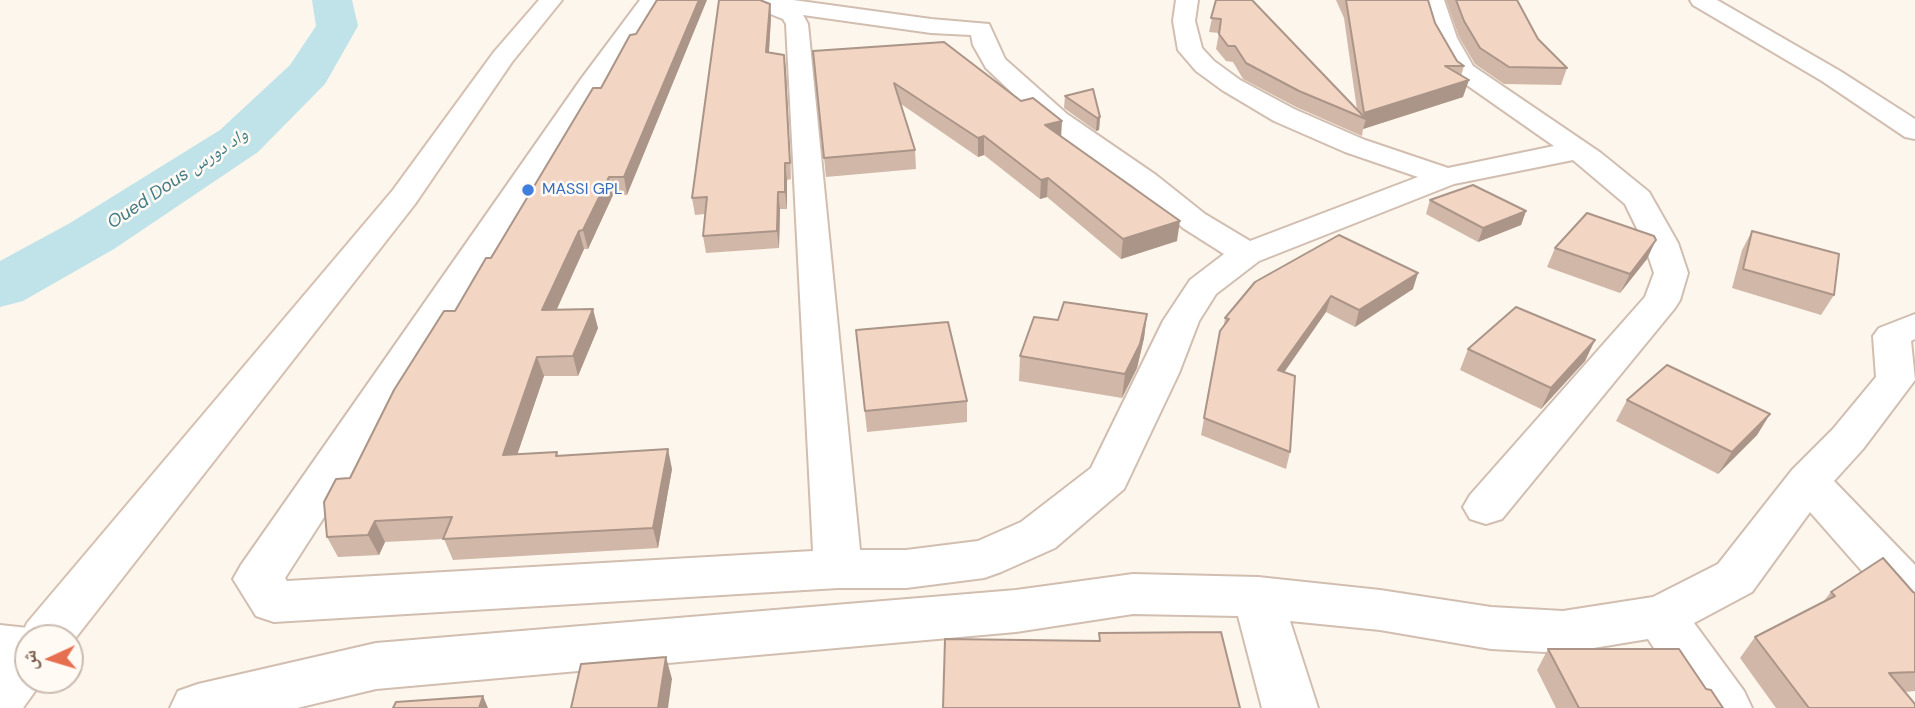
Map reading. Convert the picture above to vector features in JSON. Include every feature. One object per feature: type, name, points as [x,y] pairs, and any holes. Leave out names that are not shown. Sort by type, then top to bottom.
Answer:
[{"type":"street","points":[[56,624],[404,197],[503,57],[551,0]]},
{"type":"street","points":[[651,0],[590,84],[258,579],[274,602],[838,569],[906,569],[984,559],[1038,535],[1108,478],[1181,321],[1202,288],[1247,254],[1446,177],[1578,149]]},
{"type":"street","points":[[1187,0],[1184,21],[1190,50],[1205,66],[1231,85],[1284,115],[1355,146],[1446,177]]},
{"type":"street","points":[[1433,0],[1445,38],[1463,71],[1578,149],[1637,199],[1661,243],[1671,273],[1662,300],[1486,507]]},
{"type":"street","points":[[1701,0],[1831,76],[1915,131]]},
{"type":"street","points":[[761,1],[792,15],[797,24],[838,569]]},
{"type":"street","points":[[761,1],[931,26],[979,19],[985,45],[995,63],[1048,112],[1145,180],[1194,221],[1247,254]]},
{"type":"street","points":[[198,708],[376,666],[1016,611],[1133,594],[1258,597],[1380,610],[1490,628],[1563,632],[1661,616],[1735,578],[1808,481],[1848,439],[1896,379],[1907,339]]},
{"type":"street","points":[[1808,481],[1915,597]]},
{"type":"street","points":[[1258,597],[1290,708]]},
{"type":"street","points":[[1661,616],[1724,708]]},
{"type":"street","points":[[0,696],[14,678]]},
{"type":"building","points":[[657,0],[699,0],[624,177],[609,177],[583,230],[579,231],[542,310],[593,309],[573,356],[537,357],[503,455],[557,452],[556,456],[668,449],[653,528],[443,539],[452,517],[375,521],[368,535],[327,537],[324,502],[336,479],[350,478],[394,390],[444,311],[455,311],[486,258],[491,258],[593,88],[601,88],[630,35],[636,34]]},
{"type":"building","points":[[719,0],[760,0],[770,4],[766,52],[784,55],[790,163],[785,163],[785,192],[778,192],[777,231],[703,236],[707,197],[692,198]]},
{"type":"building","points":[[1216,0],[1252,0],[1366,119],[1299,91],[1246,63],[1235,46],[1228,46],[1219,34],[1221,19],[1211,18]]},
{"type":"building","points":[[1346,0],[1428,0],[1435,23],[1457,61],[1464,66],[1445,66],[1469,80],[1364,113]]},
{"type":"building","points":[[1456,0],[1517,0],[1538,39],[1567,68],[1509,67],[1480,48],[1464,21]]},
{"type":"building","points":[[944,42],[1021,101],[1033,98],[1062,121],[1045,125],[1180,221],[1123,239],[1048,178],[1041,180],[984,136],[978,138],[894,83],[915,150],[824,158],[813,51]]},
{"type":"building","points":[[1093,89],[1100,117],[1097,118],[1065,96]]},
{"type":"building","points":[[1473,185],[1526,211],[1483,228],[1430,200]]},
{"type":"building","points":[[1587,213],[1654,236],[1656,240],[1630,274],[1555,248]]},
{"type":"building","points":[[1752,231],[1839,254],[1834,295],[1743,269]]},
{"type":"building","points":[[1339,235],[1418,273],[1359,310],[1331,296],[1278,370],[1295,376],[1290,452],[1204,418],[1220,331],[1229,319],[1225,318],[1255,282]]},
{"type":"building","points":[[1064,302],[1147,314],[1140,344],[1125,374],[1020,356],[1034,317],[1058,320]]},
{"type":"building","points":[[1516,307],[1595,340],[1551,388],[1468,349]]},
{"type":"building","points":[[948,322],[967,401],[865,411],[856,330]]},
{"type":"building","points":[[1667,365],[1770,414],[1732,452],[1627,400]]},
{"type":"building","points":[[1883,558],[1915,593],[1915,672],[1889,673],[1915,704],[1915,708],[1809,708],[1755,637],[1835,596],[1831,592]]},
{"type":"building","points":[[1221,632],[1240,708],[943,708],[945,639],[1100,641],[1099,633]]},
{"type":"building","points":[[1548,649],[1679,649],[1706,689],[1711,690],[1723,708],[1579,708]]},
{"type":"building","points":[[666,657],[658,708],[571,708],[581,664]]},
{"type":"building","points":[[483,696],[479,708],[393,708],[396,702]]},
{"type":"waterway","name":"Oued Dous واد دورس","points":[[0,287],[92,236],[239,141],[308,74],[337,26],[332,0]]},
{"type":"place","name":"MASSI GPL","points":[[528,190]]}]
